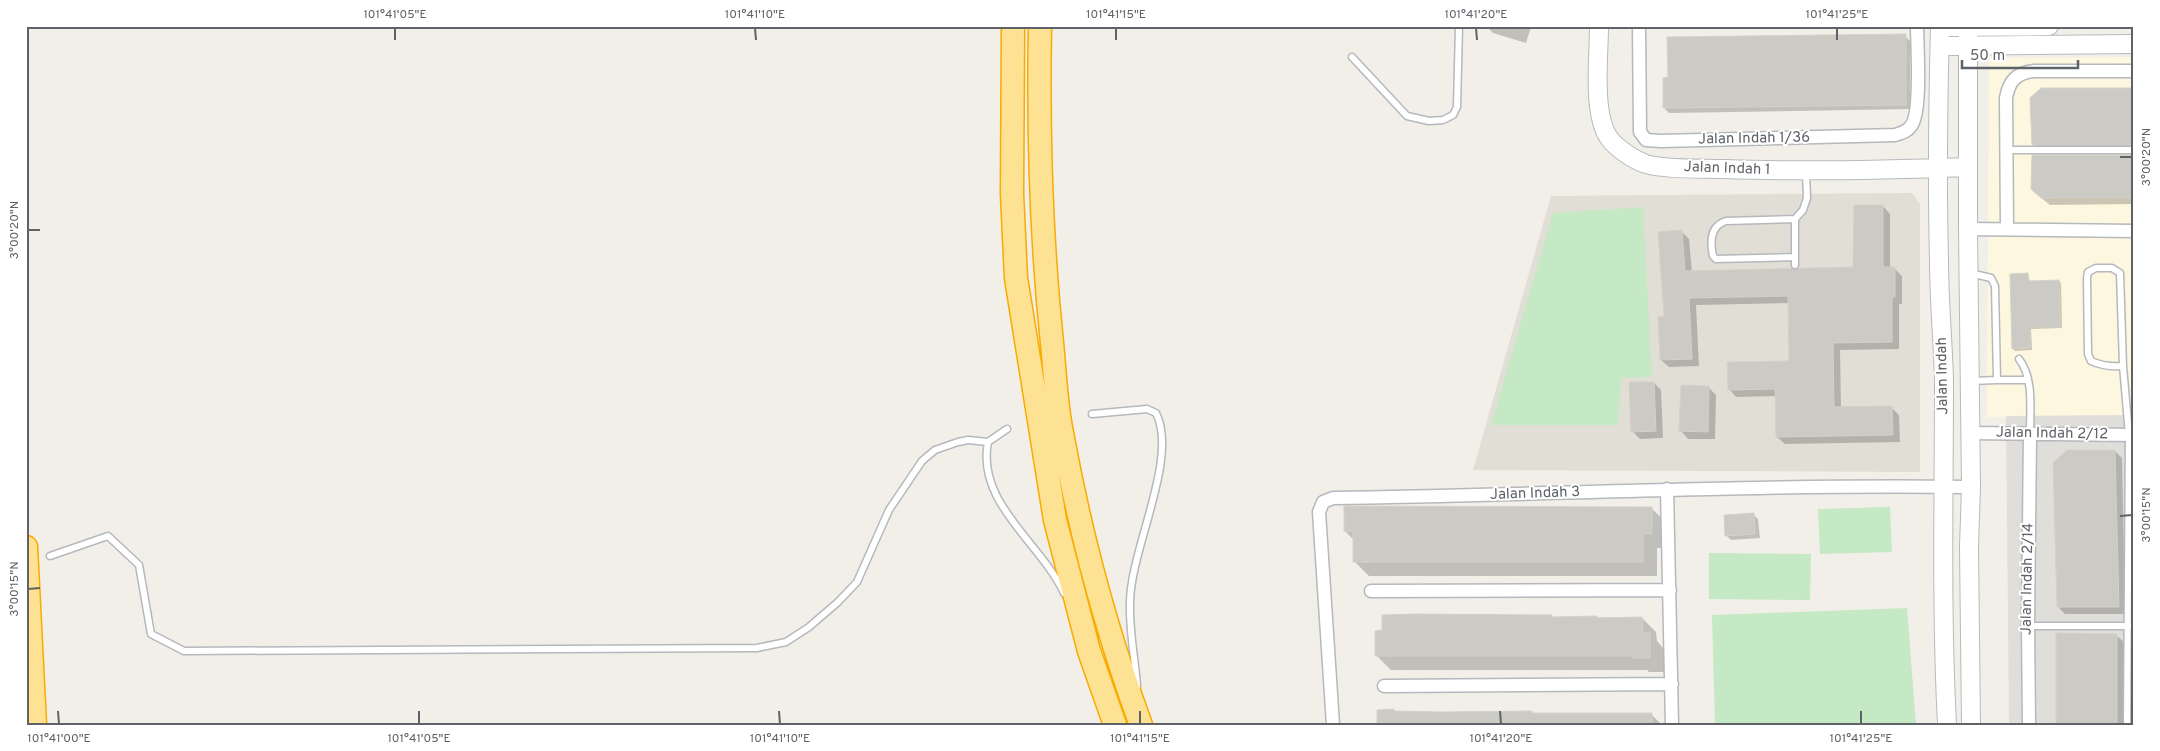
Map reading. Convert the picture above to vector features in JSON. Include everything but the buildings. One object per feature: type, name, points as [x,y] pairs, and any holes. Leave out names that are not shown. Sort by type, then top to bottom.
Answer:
[{"type":"highway","points":[[1013,26],[1012,194],[1016,278],[1056,520],[1089,651],[1115,725]]},
{"type":"highway","points":[[1040,26],[1038,116],[1046,279],[1062,432],[1101,603],[1114,649],[1141,724]]},
{"type":"highway","points":[[26,546],[35,725]]},
{"type":"street","name":"Jalan Indah 1","points":[[1599,26],[1598,102],[1600,122],[1609,139],[1628,155],[1646,164],[1806,172],[1968,167]]},
{"type":"street","name":"Jalan Indah 1/36","points":[[1639,26],[1639,110],[1640,132],[1643,137],[1650,141],[1733,141],[1895,135],[1905,132],[1912,126],[1916,117],[1917,26]]},
{"type":"street","name":"Jalan Indah","points":[[1968,26],[1971,725]]},
{"type":"street","points":[[1940,27],[2049,26]]},
{"type":"street","name":"Jalan Indah","points":[[1940,27],[1937,168],[1938,262],[1943,362],[1945,486],[1942,549],[1947,725]]},
{"type":"street","points":[[1940,46],[2134,44]]},
{"type":"street","points":[[2007,229],[2006,98],[2009,85],[2014,78],[2024,72],[2034,71],[2134,71]]},
{"type":"street","points":[[1968,229],[2134,231]]},
{"type":"street","points":[[1943,362],[1969,360]]},
{"type":"street","name":"Jalan Indah 2/12","points":[[1970,433],[2131,435]]},
{"type":"street","name":"Jalan Indah 2/14","points":[[2029,725],[2030,433]]},
{"type":"street","name":"Jalan Indah 3","points":[[1333,725],[1319,512],[1323,502],[1333,498],[1667,489],[1971,487]]},
{"type":"street","points":[[1667,489],[1672,725]]},
{"type":"street","points":[[1372,591],[1670,590]]},
{"type":"street","points":[[1384,686],[1672,684]]},
{"type":"lane","points":[[1352,57],[1407,116],[1429,121],[1443,120],[1453,115],[1457,107],[1459,26]]},
{"type":"lane","points":[[2006,150],[2134,150]]},
{"type":"lane","points":[[1795,264],[1795,219],[1802,210],[1807,198],[1806,172]]},
{"type":"lane","points":[[1795,219],[1726,221],[1718,223],[1713,229],[1712,244],[1713,256],[1716,259],[1795,256]]},
{"type":"lane","points":[[2123,366],[2096,364],[2091,361],[2088,354],[2087,278],[2091,269],[2112,268],[2120,273],[2123,366],[2131,435],[2130,626],[2127,725]]},
{"type":"lane","points":[[1968,273],[1991,278],[1995,286],[1997,380]]},
{"type":"lane","points":[[2019,359],[2026,368],[2030,393],[2030,433]]},
{"type":"lane","points":[[1970,380],[2027,380]]},
{"type":"lane","points":[[1092,414],[1147,409],[1156,413],[1163,434],[1162,453],[1144,534],[1134,565],[1130,602],[1141,724]]},
{"type":"lane","points":[[50,556],[108,536],[139,565],[151,634],[184,651],[757,648],[786,642],[809,627],[838,602],[857,582],[889,510],[922,461],[935,450],[968,440],[988,442],[1007,429]]},
{"type":"lane","points":[[988,442],[986,455],[994,492],[1006,512],[1060,586],[1089,651]]},
{"type":"lane","points":[[2028,626],[2130,626]]},
{"type":"shaded area","points":[[2134,57],[2134,415],[1987,417],[1989,58]]},
{"type":"shaded area","points":[[1912,193],[1920,204],[1920,472],[1473,470],[1551,196]]},
{"type":"shaded area","points":[[2134,415],[2134,725],[2009,725],[2006,416]]},
{"type":"green space","points":[[1643,207],[1652,377],[1621,378],[1618,425],[1491,425],[1553,213]]},
{"type":"green space","points":[[1890,507],[1892,552],[1820,554],[1818,509]]},
{"type":"green space","points":[[1709,553],[1811,554],[1810,600],[1709,599]]},
{"type":"green space","points":[[1907,608],[1916,725],[1715,725],[1712,615]]}]
